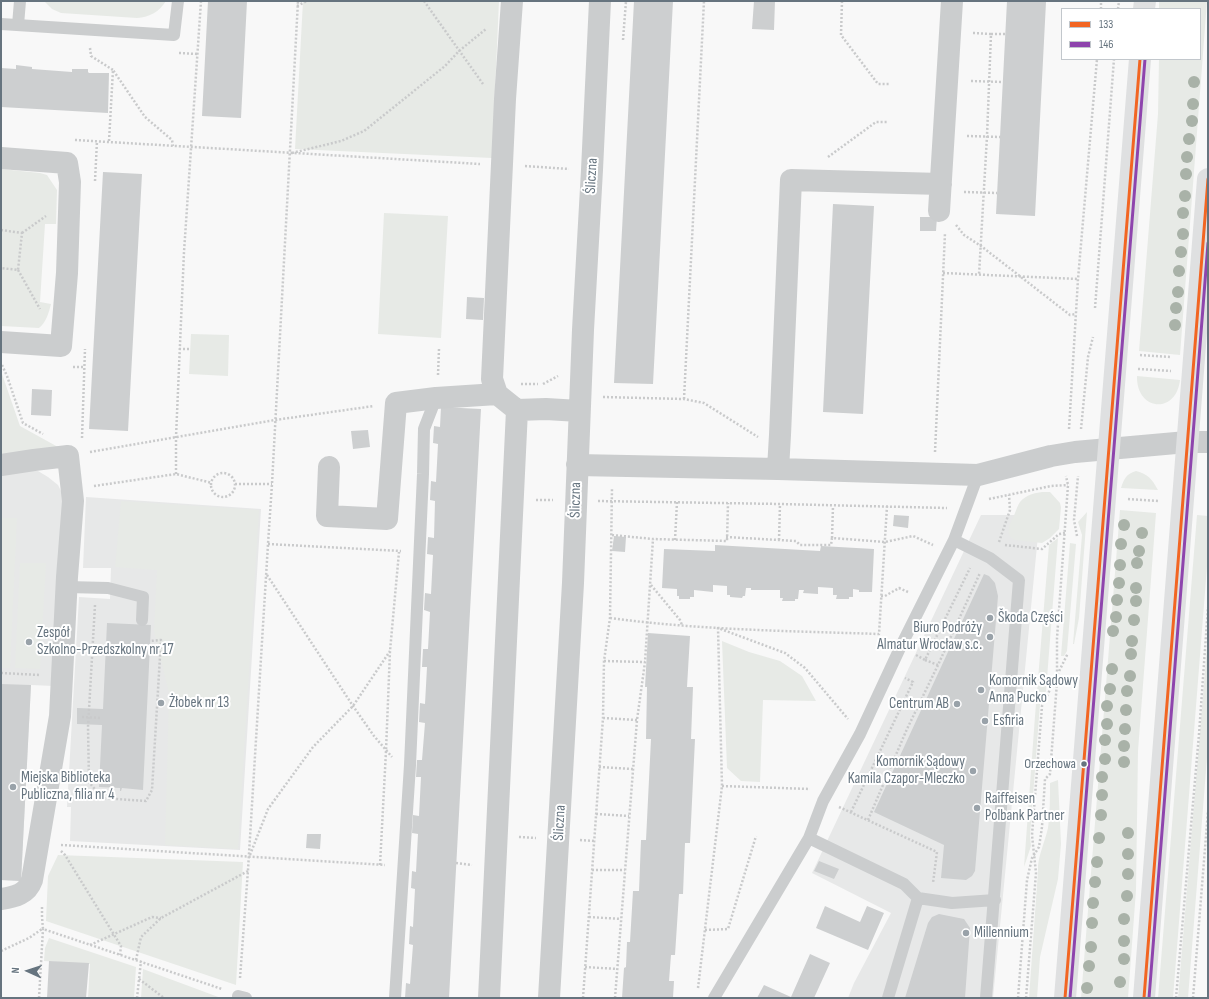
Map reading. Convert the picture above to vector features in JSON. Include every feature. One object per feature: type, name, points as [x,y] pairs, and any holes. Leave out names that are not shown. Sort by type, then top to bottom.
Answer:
[{"type":"main road","points":[[1065,998],[1140,60]]},
{"type":"main road","points":[[1144,998],[1198,442],[1208,179]]},
{"type":"street","name":"Śliczna","points":[[549,998],[573,590],[579,411],[600,1]]},
{"type":"street","points":[[779,460],[791,180],[826,181],[944,208],[945,135],[952,1]]},
{"type":"street","points":[[511,10],[505,99],[492,379],[496,394],[517,410],[546,409],[579,411]]},
{"type":"street","points":[[1,158],[67,163],[70,182],[61,346],[1,342]]},
{"type":"street","points":[[329,467],[327,516],[387,519],[396,402],[496,394]]},
{"type":"street","points":[[489,998],[517,410]]},
{"type":"street","points":[[577,465],[613,466],[779,460],[978,475],[1051,456],[1080,452],[1198,442]]},
{"type":"street","points":[[1,465],[68,456],[73,501],[60,716],[32,880],[30,886],[18,896],[1,899]]},
{"type":"lane","points":[[18,24],[20,1]]},
{"type":"lane","points":[[1,24],[174,35],[178,1]]},
{"type":"lane","points":[[396,998],[410,765],[424,429],[436,398]]},
{"type":"lane","points":[[714,998],[809,838],[826,797],[860,734],[954,540],[978,475]]},
{"type":"lane","points":[[954,540],[987,563],[1019,580],[995,900],[986,998]]},
{"type":"lane","points":[[67,587],[108,588],[143,597],[142,620]]},
{"type":"lane","points":[[809,838],[904,884],[918,898],[952,903],[995,900]]},
{"type":"lane","points":[[888,998],[918,898]]},
{"type":"path","points":[[176,474],[179,349],[201,1]]},
{"type":"path","points":[[43,929],[141,961],[241,997],[267,574],[298,1]]},
{"type":"path","points":[[297,6],[307,1]]},
{"type":"path","points":[[424,1],[492,96],[505,99]]},
{"type":"path","points":[[684,399],[704,1]]},
{"type":"path","points":[[842,1],[841,35],[878,84],[890,84]]},
{"type":"path","points":[[290,153],[341,141],[364,131],[445,66],[459,51],[499,18],[511,10]]},
{"type":"path","points":[[950,32],[1006,34]]},
{"type":"path","points":[[979,275],[987,136],[990,34]]},
{"type":"path","points":[[90,48],[91,56],[113,70],[145,117],[172,140],[173,146]]},
{"type":"path","points":[[1068,433],[1078,279],[1097,60]]},
{"type":"path","points":[[1095,312],[1114,60]]},
{"type":"path","points":[[110,141],[113,70]]},
{"type":"path","points":[[948,80],[1003,82]]},
{"type":"path","points":[[826,181],[827,158],[876,122],[888,122]]},
{"type":"path","points":[[945,135],[1000,137]]},
{"type":"path","points":[[70,140],[110,141],[173,146],[592,170]]},
{"type":"path","points":[[944,208],[983,192],[997,193]]},
{"type":"path","points":[[944,208],[964,235],[981,246],[1070,315],[1076,314]]},
{"type":"path","points":[[934,460],[943,273],[944,208]]},
{"type":"path","points":[[1,230],[22,233],[18,270],[1,268]]},
{"type":"path","points":[[943,273],[1078,279]]},
{"type":"path","points":[[1078,539],[1074,520],[1087,364],[1093,334]]},
{"type":"path","points":[[179,349],[190,349]]},
{"type":"path","points":[[1139,355],[1175,358]]},
{"type":"path","points":[[1,363],[23,423],[43,434]]},
{"type":"path","points":[[496,394],[505,384],[545,384],[570,368],[581,368]]},
{"type":"path","points":[[1138,368],[1174,372]]},
{"type":"path","points":[[601,396],[684,399],[704,403],[779,460]]},
{"type":"path","points":[[68,456],[275,420],[396,402]]},
{"type":"path","points":[[583,998],[603,718],[604,661],[610,618],[613,466]]},
{"type":"path","points":[[224,473],[231,476],[235,484],[235,488],[230,496],[222,497],[214,493],[211,486],[212,483],[217,475],[224,473]]},
{"type":"path","points":[[72,487],[91,487],[176,474],[212,483]]},
{"type":"path","points":[[1018,998],[1027,880],[1032,858],[1039,847],[1042,827],[1045,780],[1050,774],[1057,676],[1057,638],[1068,485],[1065,474]]},
{"type":"path","points":[[235,484],[272,484]]},
{"type":"path","points":[[512,499],[887,506],[944,509],[1051,486],[1068,485]]},
{"type":"path","points":[[1009,495],[1010,510],[999,544],[1042,549],[1059,534],[1065,534]]},
{"type":"path","points":[[1124,499],[1160,502]]},
{"type":"path","points":[[675,540],[677,502]]},
{"type":"path","points":[[612,535],[653,539],[726,541],[728,503]]},
{"type":"path","points":[[779,540],[780,504]]},
{"type":"path","points":[[726,537],[796,541],[800,544],[831,545],[833,506]]},
{"type":"path","points":[[610,618],[647,623],[718,628],[879,634],[887,506]]},
{"type":"path","points":[[832,538],[885,542],[914,536],[948,552]]},
{"type":"path","points":[[615,998],[637,720],[645,662],[653,539]]},
{"type":"path","points":[[268,544],[400,550],[390,651],[380,865]]},
{"type":"path","points":[[927,655],[972,564],[987,563]]},
{"type":"path","points":[[868,820],[907,729],[979,574],[987,563]]},
{"type":"path","points":[[267,574],[374,736],[386,751],[401,764],[410,765]]},
{"type":"path","points":[[651,584],[680,620],[682,625]]},
{"type":"path","points":[[96,588],[88,727],[89,782],[102,798],[146,801],[152,790],[161,640],[150,641]]},
{"type":"path","points":[[881,596],[885,596],[899,588],[924,600]]},
{"type":"path","points":[[1176,998],[1208,607]]},
{"type":"path","points":[[718,628],[785,653],[805,668],[860,734]]},
{"type":"path","points":[[697,993],[722,786],[718,628]]},
{"type":"path","points":[[249,857],[268,809],[313,747],[353,706],[390,651]]},
{"type":"path","points":[[1026,998],[1036,877],[1032,835],[1042,706],[1069,651]]},
{"type":"path","points":[[925,660],[938,665]]},
{"type":"path","points":[[604,661],[645,662]]},
{"type":"path","points":[[851,812],[913,682],[890,671]]},
{"type":"path","points":[[603,718],[637,720]]},
{"type":"path","points":[[599,767],[633,769]]},
{"type":"path","points":[[722,786],[818,789],[826,797],[851,812],[937,852],[932,883],[939,884]]},
{"type":"path","points":[[1193,998],[1208,811]]},
{"type":"path","points":[[596,814],[629,816]]},
{"type":"path","points":[[705,930],[728,929],[756,836]]},
{"type":"path","points":[[54,845],[380,865],[404,865]]},
{"type":"path","points":[[59,850],[65,855],[121,946],[120,955]]},
{"type":"path","points":[[456,863],[474,865]]},
{"type":"path","points":[[136,960],[141,937],[161,918],[248,870]]},
{"type":"path","points":[[592,870],[625,870]]},
{"type":"path","points":[[39,998],[43,901]]},
{"type":"path","points":[[90,945],[152,917],[161,918]]},
{"type":"path","points":[[589,917],[621,919]]},
{"type":"path","points":[[1,951],[29,938],[43,929]]},
{"type":"path","points":[[137,998],[141,961]]},
{"type":"path","points":[[585,967],[617,969]]},
{"type":"path","points":[[138,979],[164,998]]},
{"type":"shaded area","points":[[44,1],[166,1],[154,13],[137,18],[61,13],[52,9]]},
{"type":"shaded area","points":[[303,1],[499,1],[492,158],[295,149]]},
{"type":"shaded area","points":[[1159,1],[1207,1],[1180,355],[1139,351],[1158,114],[1159,60],[1201,60],[1201,8],[1159,8]]},
{"type":"shaded area","points":[[1,169],[47,175],[57,190],[56,224],[45,224],[40,302],[51,304],[45,320],[39,328],[1,326]]},
{"type":"shaded area","points":[[384,213],[448,216],[441,338],[378,334]]},
{"type":"shaded area","points":[[191,334],[229,335],[228,376],[189,374]]},
{"type":"shaded area","points":[[1,371],[20,426],[58,447],[1,457]]},
{"type":"shaded area","points":[[1137,376],[1180,380],[1177,391],[1171,399],[1164,403],[1157,404],[1149,402],[1143,396],[1138,388]]},
{"type":"shaded area","name":"Zespół Szkolno-Przedszkolny nr 17","points":[[30,469],[38,471],[48,477],[58,485],[63,495],[54,686],[31,685],[21,881],[1,880],[1,474]]},
{"type":"shaded area","points":[[1136,471],[1149,478],[1158,490],[1121,488],[1126,477]]},
{"type":"shaded area","points":[[1042,492],[1050,492],[1060,503],[1059,529],[1050,538],[1042,543],[1015,540],[1011,538],[1009,535],[1009,528],[1019,503],[1027,496]]},
{"type":"shaded area","name":"Żłobek nr 13","points":[[86,497],[261,509],[240,850],[70,841],[71,807],[67,807],[79,597],[110,599],[111,568],[83,568]]},
{"type":"shaded area","points":[[121,501],[259,510],[238,849],[165,845],[169,693],[154,631],[157,570],[115,567]]},
{"type":"shaded area","points":[[1120,510],[1156,513],[1138,751],[1136,890],[1128,998],[1081,998]]},
{"type":"shaded area","points":[[1087,512],[1079,618],[1073,644],[1082,535],[1078,522]]},
{"type":"shaded area","points":[[981,515],[1040,515],[993,998],[848,998],[854,983],[891,913],[812,873]]},
{"type":"shaded area","points":[[1197,515],[1208,516],[1208,554],[1173,998],[1158,998]]},
{"type":"shaded area","points":[[1,518],[17,518],[10,668],[1,668]]},
{"type":"shaded area","points":[[1058,538],[1046,691],[1040,704],[1030,836],[1031,846],[1024,867],[1049,545]]},
{"type":"shaded area","points":[[1070,543],[1076,544],[1067,651],[1064,656],[1061,656]]},
{"type":"shaded area","points":[[20,563],[46,563],[40,669],[15,668]]},
{"type":"shaded area","points":[[1208,635],[1208,745],[1188,998],[1178,998]]},
{"type":"shaded area","points":[[722,641],[749,652],[780,661],[802,676],[816,701],[763,700],[760,782],[741,781],[727,768]]},
{"type":"shaded area","points":[[1058,780],[1061,844],[1058,879],[1040,957],[1037,998],[1029,998],[1038,866],[1048,828],[1050,811],[1050,783]]},
{"type":"shaded area","points":[[58,855],[243,862],[236,985],[46,921],[48,876]]},
{"type":"shaded area","points":[[49,938],[136,967],[134,998],[88,998],[90,964],[44,961],[45,948]]},
{"type":"shaded area","points":[[143,969],[221,998],[141,998]]},
{"type":"building","points":[[208,1],[247,1],[241,118],[202,116]]},
{"type":"building","points":[[634,1],[673,1],[653,384],[614,383]]},
{"type":"building","points":[[754,1],[775,1],[774,30],[752,29]]},
{"type":"building","points":[[1007,1],[1046,2],[1035,216],[996,214]]},
{"type":"building","points":[[16,65],[32,67],[32,69],[72,72],[72,69],[88,69],[89,73],[109,73],[108,113],[1,107],[1,68],[16,69]]},
{"type":"building","points":[[103,172],[142,174],[128,431],[89,429]]},
{"type":"building","points":[[833,204],[874,206],[863,414],[823,412]]},
{"type":"building","points":[[920,217],[937,217],[936,231],[920,231]]},
{"type":"building","points":[[467,297],[484,298],[483,320],[466,319]]},
{"type":"building","points":[[32,389],[52,390],[51,416],[31,415]]},
{"type":"building","points":[[441,407],[481,409],[449,998],[405,998],[406,983],[410,984],[413,945],[409,944],[410,926],[413,927],[415,889],[411,888],[412,871],[416,872],[418,834],[412,833],[413,815],[419,816],[421,777],[416,777],[417,760],[422,760],[425,723],[419,722],[420,703],[425,704],[427,667],[422,667],[423,649],[428,649],[430,612],[424,610],[425,593],[431,594],[433,555],[427,554],[428,537],[434,538],[435,501],[430,500],[431,481],[436,482],[438,444],[433,443],[434,426],[440,427]]},
{"type":"building","points":[[368,430],[370,447],[353,449],[351,431]]},
{"type":"building","points":[[894,515],[909,516],[908,528],[893,526]]},
{"type":"building","points":[[614,536],[626,537],[625,552],[612,551]]},
{"type":"building","points":[[715,545],[820,551],[821,546],[874,549],[872,592],[859,592],[859,590],[853,589],[853,597],[849,597],[849,599],[836,599],[837,595],[833,595],[833,588],[818,587],[818,594],[803,593],[804,590],[799,590],[798,599],[795,599],[795,601],[782,601],[783,598],[780,598],[780,590],[751,590],[751,588],[746,588],[745,596],[742,598],[730,597],[730,595],[727,595],[727,586],[713,585],[713,592],[694,590],[694,597],[690,597],[690,599],[679,599],[679,596],[677,596],[677,589],[662,588],[664,549],[715,551]]},
{"type":"building","points":[[984,574],[989,576],[995,583],[998,596],[975,871],[972,876],[966,880],[941,878],[944,845],[874,812]]},
{"type":"building","points":[[107,623],[151,625],[143,790],[122,788],[120,791],[120,788],[99,787],[102,725],[77,724],[77,708],[103,709]]},
{"type":"building","points":[[648,633],[690,636],[687,687],[693,687],[691,739],[695,739],[690,843],[685,843],[683,894],[679,894],[675,955],[671,955],[669,981],[674,981],[673,998],[622,998],[624,968],[626,967],[627,942],[630,942],[633,891],[639,891],[641,840],[646,840],[651,739],[646,739],[647,687],[645,687]]},
{"type":"building","name":"Miejska Biblioteka Publiczna, filia nr 4","points":[[1,684],[31,685],[21,881],[1,880]]},
{"type":"building","points":[[307,834],[321,834],[320,849],[306,848]]},
{"type":"building","points":[[819,861],[839,869],[834,879],[814,871]]},
{"type":"building","points":[[825,906],[860,922],[867,906],[884,913],[868,950],[816,928]]},
{"type":"building","points":[[939,914],[964,919],[970,928],[965,998],[905,998],[928,923],[932,917]]},
{"type":"building","points":[[810,954],[830,963],[814,998],[757,998],[764,985],[791,997]]},
{"type":"building","points":[[49,961],[89,963],[86,998],[47,998]]},
{"type":"transit line","name":"133","points":[[1065,998],[1140,60]]},
{"type":"transit line","name":"146","points":[[1070,998],[1145,60]]},
{"type":"transit line","name":"133","points":[[1144,998],[1208,179]]},
{"type":"transit line","name":"146","points":[[1149,998],[1208,243]]},
{"type":"place","name":"Škoda Części","points":[[990,618]]},
{"type":"place","name":"Biuro Podróży Almatur Wrocław s.c.","points":[[990,637]]},
{"type":"place","name":"Zespół Szkolno-Przedszkolny nr 17","points":[[29,642]]},
{"type":"place","name":"Komornik Sądowy Anna Pucko","points":[[981,690]]},
{"type":"place","name":"Żłobek nr 13","points":[[161,703]]},
{"type":"place","name":"Centrum AB","points":[[957,704]]},
{"type":"place","name":"Esfiria","points":[[985,721]]},
{"type":"place","name":"Orzechowa","points":[[1084,764]]},
{"type":"place","name":"Komornik Sądowy Kamila Czapor-Mleczko","points":[[973,771]]},
{"type":"place","name":"Miejska Biblioteka Publiczna, filia nr 4","points":[[13,787]]},
{"type":"place","name":"Raiffeisen Polbank Partner","points":[[977,808]]},
{"type":"place","name":"Millennium","points":[[966,933]]}]
